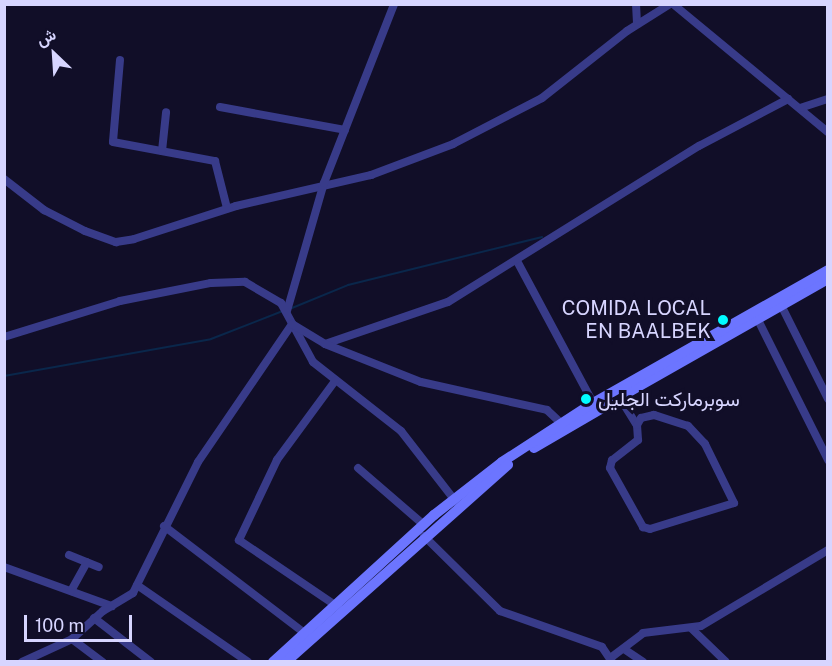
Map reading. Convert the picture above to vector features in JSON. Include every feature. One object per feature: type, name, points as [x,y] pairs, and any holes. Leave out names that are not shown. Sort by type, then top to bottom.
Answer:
[{"type":"main road","points":[[273,662],[338,607],[423,525],[454,499],[561,423],[828,270]]},
{"type":"main road","points":[[286,662],[458,515],[520,457],[606,406],[624,403],[629,392],[828,279]]},
{"type":"street","points":[[287,311],[324,183],[394,4]]},
{"type":"street","points":[[636,4],[637,24]]},
{"type":"street","points":[[4,179],[58,218],[116,242],[227,208],[324,183],[371,175],[489,126],[556,88],[637,24],[672,4],[828,132]]},
{"type":"street","points":[[120,60],[113,142],[215,161],[227,208]]},
{"type":"street","points":[[325,344],[430,311],[517,261],[699,146],[788,99]]},
{"type":"street","points":[[800,108],[828,99]]},
{"type":"street","points":[[220,107],[345,130]]},
{"type":"street","points":[[162,151],[166,112]]},
{"type":"street","points":[[517,261],[593,403]]},
{"type":"street","points":[[4,336],[120,301],[227,281],[245,282],[287,311],[308,356],[335,381],[401,431],[454,499],[458,515]]},
{"type":"street","points":[[781,306],[828,399]]},
{"type":"street","points":[[758,320],[828,460]]},
{"type":"street","points":[[292,324],[325,344],[441,389],[547,410],[561,423]]},
{"type":"street","points":[[22,662],[72,639],[94,618],[131,596],[198,462],[292,324]]},
{"type":"street","points":[[335,381],[277,460],[239,540],[338,607]]},
{"type":"street","points":[[624,403],[637,425],[638,440],[612,460],[610,468],[643,526],[650,530],[734,503],[705,444],[688,426],[654,415],[641,418],[637,425]]},
{"type":"street","points":[[358,468],[423,525],[428,541],[500,611],[602,647],[613,659],[652,630],[692,629],[828,550]]},
{"type":"street","points":[[164,526],[306,634]]},
{"type":"street","points":[[69,555],[99,567]]},
{"type":"street","points":[[71,591],[87,562]]},
{"type":"street","points":[[4,567],[112,606]]},
{"type":"street","points":[[137,585],[248,662]]},
{"type":"street","points":[[94,618],[151,662]]},
{"type":"street","points":[[692,629],[726,662]]},
{"type":"street","points":[[72,639],[103,662]]},
{"type":"street","points":[[624,649],[643,662]]},
{"type":"waterway","points":[[292,308],[348,285],[542,237]]},
{"type":"waterway","points":[[4,376],[211,339],[283,311]]},
{"type":"place","name":"COMIDA LOCAL EN BAALBEK","points":[[723,320]]},
{"type":"place","name":"سوبرماركت الجليل","points":[[586,399]]}]
